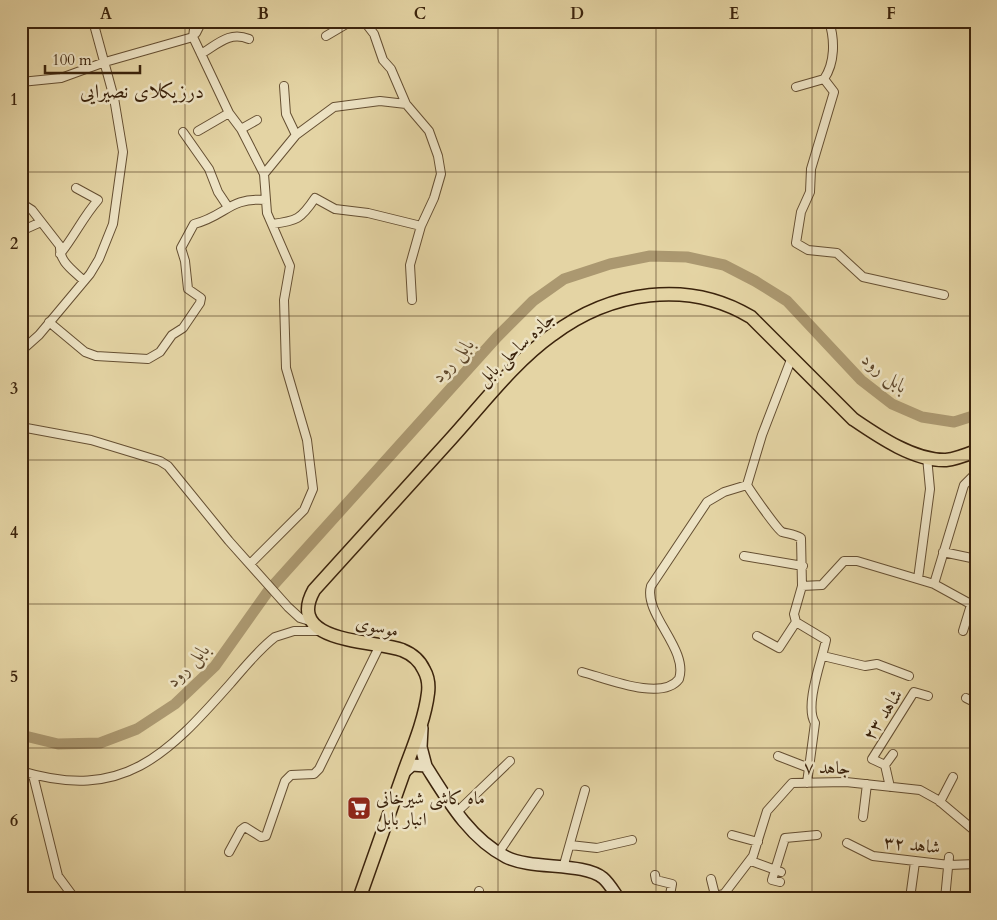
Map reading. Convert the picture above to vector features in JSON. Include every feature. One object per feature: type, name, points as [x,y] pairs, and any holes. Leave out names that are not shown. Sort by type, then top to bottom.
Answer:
[{"type":"main road","name":"جاده ساحلی بابل","points":[[317,627],[309,606],[314,590],[520,364],[551,336],[570,322],[590,312],[630,298],[653,294],[678,293],[708,298],[734,307],[751,317],[853,419],[870,431],[916,454],[927,457],[944,460],[976,451]]},
{"type":"main road","name":"موسوی","points":[[317,627],[333,636],[404,651],[415,658],[423,667],[428,679],[429,691],[423,715],[359,899]]},
{"type":"main road","points":[[423,715],[421,747],[426,766],[456,813],[479,836],[507,857],[541,866],[594,872],[604,878],[619,899]]},
{"type":"main road","points":[[404,772],[412,765],[426,766]]},
{"type":"street","points":[[21,351],[49,322],[84,280],[99,259],[114,224],[123,152],[114,98],[93,21]]},
{"type":"street","points":[[195,21],[193,37],[229,113],[240,129],[264,174],[267,213],[290,266],[284,300],[286,368],[307,440],[312,488],[304,510],[250,564]]},
{"type":"street","points":[[21,82],[61,78],[105,62],[193,37],[202,21]]},
{"type":"street","points":[[326,36],[355,21]]},
{"type":"street","points":[[364,21],[374,34],[383,60],[391,69],[406,104],[428,132],[438,156],[441,174],[434,198],[421,226],[410,265],[412,300]]},
{"type":"street","points":[[796,87],[824,79],[831,69],[833,34],[829,21]]},
{"type":"street","points":[[201,54],[230,35],[249,40]]},
{"type":"street","points":[[824,79],[834,92],[811,169],[810,192],[801,212],[796,243],[808,250],[837,253],[863,277],[944,295]]},
{"type":"street","points":[[284,86],[286,114],[296,135]]},
{"type":"street","points":[[264,174],[296,135],[334,106],[380,101],[406,104]]},
{"type":"street","points":[[198,131],[229,113]]},
{"type":"street","points":[[240,129],[257,120]]},
{"type":"street","points":[[184,132],[209,170],[218,192],[228,206]]},
{"type":"street","points":[[60,254],[74,236],[85,214],[98,200],[76,188]]},
{"type":"street","points":[[272,224],[295,221],[305,214],[315,198],[335,209],[368,213],[421,226]]},
{"type":"street","points":[[49,322],[85,352],[96,356],[148,359],[160,352],[172,335],[183,328],[200,303],[200,298],[188,289],[185,261],[181,248],[194,224],[206,221],[228,206],[250,199],[266,200]]},
{"type":"street","points":[[21,203],[32,210],[60,246],[62,260],[84,280]]},
{"type":"street","points":[[21,231],[41,222]]},
{"type":"street","points":[[747,485],[762,435],[792,357]]},
{"type":"street","points":[[21,427],[91,440],[160,461],[168,466],[288,607],[300,618],[317,627]]},
{"type":"street","points":[[918,579],[930,489],[927,457]]},
{"type":"street","points":[[934,584],[964,485],[976,473]]},
{"type":"street","points":[[747,485],[776,527],[801,538],[802,586],[794,614],[796,622],[826,640],[813,692],[811,717],[815,723],[807,782]]},
{"type":"street","points":[[582,672],[640,688],[664,689],[676,683],[681,675],[680,665],[654,606],[650,592],[651,586],[707,502],[724,492],[747,485]]},
{"type":"street","points":[[943,552],[976,559]]},
{"type":"street","points":[[744,556],[802,566]]},
{"type":"street","points":[[802,586],[822,585],[844,561],[857,561],[934,584],[974,606],[963,631]]},
{"type":"street","points":[[757,636],[779,648],[796,622]]},
{"type":"street","points":[[21,771],[32,775],[94,782],[122,776],[164,752],[191,728],[274,637],[317,627]]},
{"type":"street","points":[[229,852],[241,830],[245,827],[261,838],[266,836],[285,781],[291,775],[314,774],[319,769],[380,645]]},
{"type":"street","points":[[823,656],[865,666],[877,664],[909,676]]},
{"type":"street","name":"شاهد ۲۳","points":[[890,787],[885,765],[872,759],[914,692],[928,696]]},
{"type":"street","points":[[966,698],[976,703]]},
{"type":"street","points":[[885,765],[893,754]]},
{"type":"street","points":[[778,756],[809,768]]},
{"type":"street","points":[[456,813],[510,761]]},
{"type":"street","points":[[32,775],[58,876],[74,899]]},
{"type":"street","points":[[953,777],[940,802],[976,832]]},
{"type":"street","name":"جاهد ۷","points":[[719,894],[751,861],[768,811],[792,783],[867,784],[920,790],[940,802]]},
{"type":"street","points":[[862,817],[867,784]]},
{"type":"street","points":[[563,868],[585,790]]},
{"type":"street","points":[[499,852],[539,793]]},
{"type":"street","points":[[21,804],[24,807],[21,810]]},
{"type":"street","points":[[969,825],[976,819]]},
{"type":"street","points":[[732,835],[758,842]]},
{"type":"street","points":[[780,882],[772,880],[778,871],[785,838],[817,836]]},
{"type":"street","points":[[570,845],[597,848],[632,840]]},
{"type":"street","name":"شاهد ۳۲","points":[[847,843],[873,856],[915,862],[949,861],[976,864]]},
{"type":"street","points":[[751,861],[778,871]]},
{"type":"street","points":[[945,899],[949,861]]},
{"type":"street","points":[[911,891],[915,862]]},
{"type":"street","points":[[655,874],[656,880],[672,884],[670,895],[681,899]]},
{"type":"street","points":[[711,879],[719,894]]},
{"type":"street","points":[[702,899],[719,894],[735,899]]},
{"type":"waterway","name":"بابل رود","points":[[21,735],[58,744],[100,743],[137,729],[175,704],[215,666],[269,590],[497,337],[533,301],[564,279],[610,264],[650,256],[687,257],[724,265],[787,301],[861,380],[892,404],[922,417],[954,422],[976,415]]},
{"type":"place","name":"ماه کاشی شیرخانی انبار بابل","points":[[359,808]]},
{"type":"district","name":"درزیکلای نصیرایی","points":[[142,91]]}]
